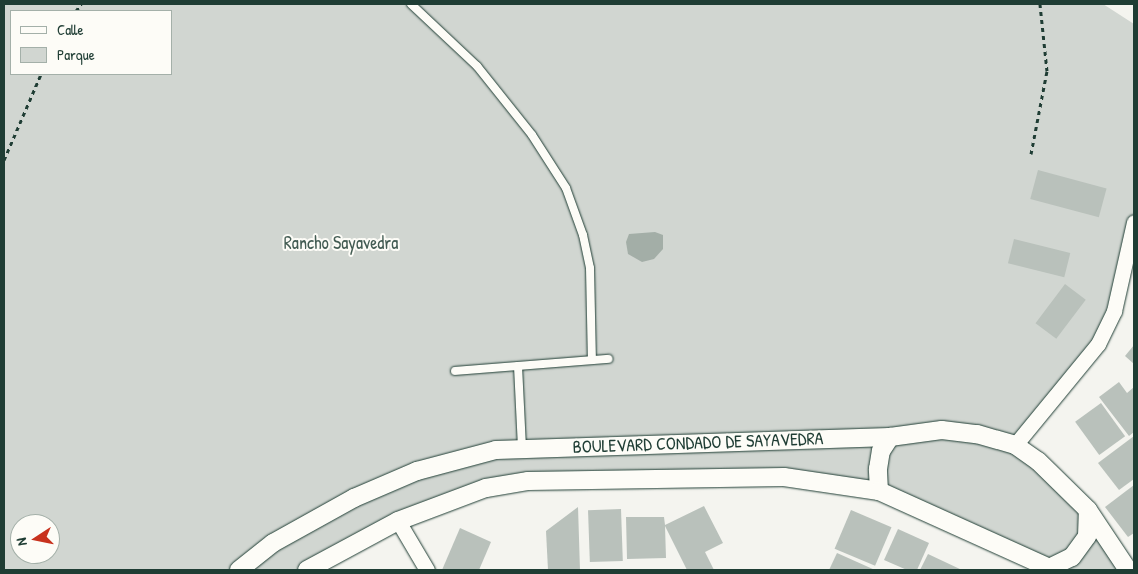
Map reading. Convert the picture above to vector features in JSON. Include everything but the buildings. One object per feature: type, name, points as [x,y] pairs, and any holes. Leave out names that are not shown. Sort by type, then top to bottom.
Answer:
[{"type":"street","points":[[1015,446],[1098,344],[1114,311],[1130,265],[1134,222]]},
{"type":"street","name":"BOULEVARD CONDADO DE SAYAVEDRA","points":[[239,570],[273,543],[354,498],[435,466],[496,450],[890,437],[942,430],[977,434],[1015,446],[1065,484],[1088,510],[1128,570]]},
{"type":"street","points":[[879,491],[878,469],[881,451],[890,437]]},
{"type":"street","name":"BOULEVARD CONDADO DE SAYAVEDRA","points":[[308,570],[398,521],[486,488],[528,481],[784,477],[879,491],[1052,569]]},
{"type":"street","points":[[1052,569],[1072,557],[1086,536],[1088,510]]},
{"type":"street","points":[[398,521],[427,570]]},
{"type":"lane","points":[[411,4],[477,66],[532,135],[566,188],[584,235],[590,268],[592,360]]},
{"type":"lane","points":[[455,371],[609,359]]},
{"type":"lane","points":[[518,366],[522,448]]},
{"type":"path","points":[[1031,154],[1047,71],[1040,4]]},
{"type":"path","points":[[4,160],[41,75]]},
{"type":"green space","name":"Rancho Sayavedra","points":[[4,4],[1103,4],[1134,24],[1134,222],[1114,311],[1016,445],[1038,461],[1128,570],[1054,570],[833,482],[486,488],[307,570],[4,570]]},
{"type":"shaded area","points":[[655,232],[663,235],[663,249],[654,259],[642,262],[628,254],[626,242],[629,234]]}]
